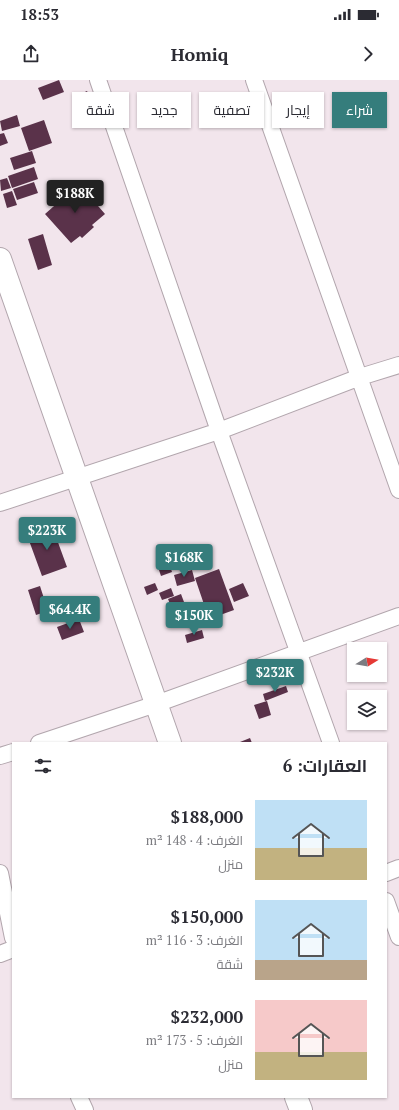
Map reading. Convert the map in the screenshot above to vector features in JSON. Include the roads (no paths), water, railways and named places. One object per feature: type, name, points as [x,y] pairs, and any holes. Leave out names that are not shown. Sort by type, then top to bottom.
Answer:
[{"type":"highway","points":[[0,259],[78,477],[170,742]]},
{"type":"highway","points":[[296,1098],[301,1110]]},
{"type":"street","points":[[98,80],[219,431],[300,652],[331,742]]},
{"type":"street","points":[[254,80],[399,490]]},
{"type":"street","points":[[0,503],[219,431],[360,377],[399,365]]},
{"type":"street","points":[[42,742],[156,704],[399,616]]},
{"type":"street","points":[[0,756],[12,752]]},
{"type":"street","points":[[387,873],[399,868]]},
{"type":"street","points":[[0,874],[12,933]]},
{"type":"street","points":[[387,904],[399,937]]},
{"type":"street","points":[[0,954],[12,949]]},
{"type":"street","points":[[79,1098],[85,1110]]}]
